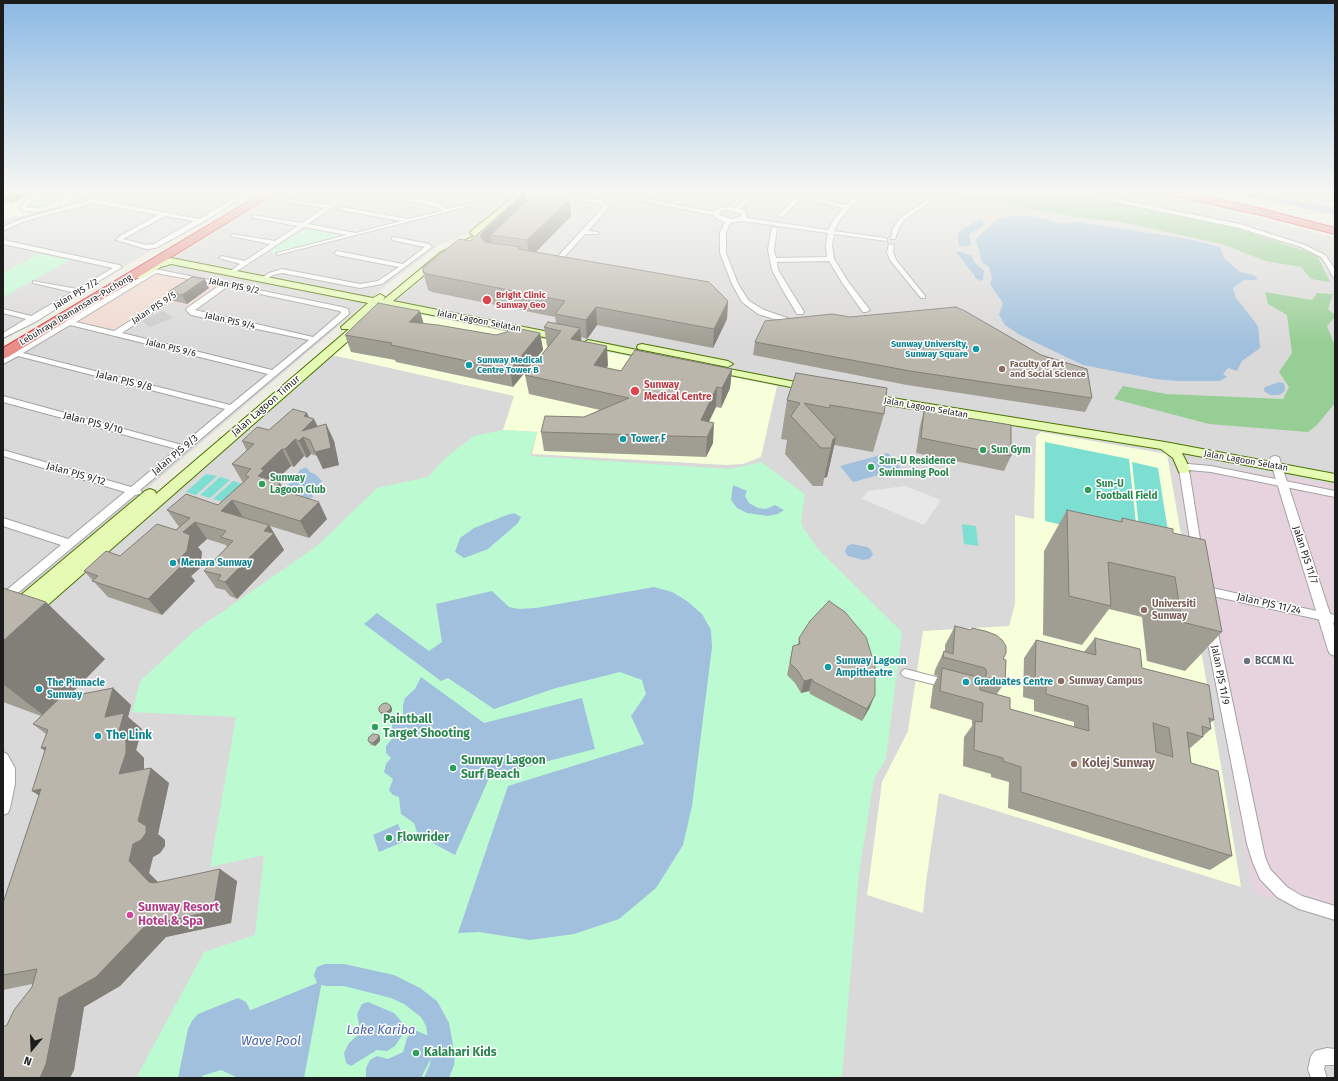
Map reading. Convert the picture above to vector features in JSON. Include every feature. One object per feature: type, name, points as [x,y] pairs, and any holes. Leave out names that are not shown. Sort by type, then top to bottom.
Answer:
[{"type":"highway","name":"Lebuhraya Damansara–Puchong","points":[[3,344],[175,242]]},
{"type":"highway","name":"Lebuhraya Damansara–Puchong","points":[[3,354],[188,242]]},
{"type":"main road","name":"Jalan Lagoon Timur","points":[[383,300],[392,287],[441,249],[454,242]]},
{"type":"main road","name":"Jalan Lagoon Timur","points":[[3,620],[27,606],[383,300],[404,287],[443,255],[467,242]]},
{"type":"main road","name":"Jalan Lagoon Selatan","points":[[180,247],[177,253],[180,256],[239,268],[267,277],[819,386]]},
{"type":"main road","name":"Jalan Lagoon Selatan","points":[[102,294],[122,286],[158,265],[171,261],[213,270],[239,268]]},
{"type":"main road","points":[[392,287],[358,295],[369,312],[405,304],[404,287]]},
{"type":"main road","name":"Jalan Lagoon Timur","points":[[3,634],[27,606],[148,495],[369,312]]},
{"type":"main road","name":"Jalan Lagoon Selatan","points":[[858,393],[1165,446],[1335,472]]},
{"type":"main road","name":"Jalan Lagoon Selatan","points":[[1022,421],[1163,438],[1276,463],[1335,478]]},
{"type":"main road","points":[[1165,446],[1177,455],[1184,469]]},
{"type":"street","name":"Jalan PJS 7/2","points":[[3,336],[80,292],[119,267],[5,242]]},
{"type":"street","points":[[128,242],[146,247],[156,246],[162,242]]},
{"type":"street","points":[[279,254],[325,242]]},
{"type":"street","points":[[267,277],[278,271],[287,271],[365,286],[384,282],[427,249],[428,246],[411,242]]},
{"type":"street","points":[[499,242],[487,254],[489,256],[549,266],[554,265],[574,242]]},
{"type":"street","points":[[723,242],[723,253],[735,284],[746,302],[761,312],[790,322]]},
{"type":"street","points":[[772,242],[771,250],[775,270],[800,312]]},
{"type":"street","points":[[829,242],[831,259],[846,284],[866,310]]},
{"type":"street","points":[[895,242],[890,252],[893,260],[923,297]]},
{"type":"street","points":[[1291,242],[1313,250],[1323,256],[1329,263],[1335,276]]},
{"type":"street","points":[[222,258],[239,268],[277,243]]},
{"type":"street","points":[[337,253],[404,266]]},
{"type":"street","points":[[773,260],[831,259]]},
{"type":"street","name":"Jalan PJS 9/5","points":[[115,334],[213,270]]},
{"type":"street","name":"Jalan PJS 9/2","points":[[3,362],[130,285],[151,273],[160,271],[342,309],[345,311]]},
{"type":"street","points":[[35,282],[80,292]]},
{"type":"street","name":"Jalan PJS 9/4","points":[[225,285],[190,310],[194,313],[314,340]]},
{"type":"street","points":[[3,311],[34,319]]},
{"type":"street","name":"Jalan PJS 9/3","points":[[3,599],[345,314],[345,311]]},
{"type":"street","name":"Jalan PJS 9/6","points":[[68,322],[274,373]]},
{"type":"street","name":"Jalan PJS 9/8","points":[[17,354],[231,408]]},
{"type":"street","name":"Jalan PJS 9/10","points":[[3,399],[183,448]]},
{"type":"street","name":"Jalan PJS 9/12","points":[[3,453],[148,495]]},
{"type":"street","name":"Jalan PJS 11/7","points":[[1276,463],[1282,484],[1330,618],[1335,650]]},
{"type":"street","points":[[1198,558],[1184,469],[1188,467],[1202,468],[1335,494]]},
{"type":"street","points":[[3,522],[70,544]]},
{"type":"street","name":"Jalan PJS 11/24","points":[[1206,604],[1202,585],[1330,618]]},
{"type":"street","name":"Jalan PJS 11/9","points":[[1209,618],[1258,858],[1265,874],[1282,892],[1299,902],[1335,913]]},
{"type":"street","points":[[905,673],[949,684]]},
{"type":"street","points":[[3,758],[9,768],[9,784],[3,808]]},
{"type":"street","points":[[1319,1078],[1316,1069],[1317,1062],[1321,1057],[1335,1057]]},
{"type":"shaded area","points":[[3,242],[165,242],[3,338]]},
{"type":"shaded area","points":[[198,242],[446,242],[438,246],[389,283],[3,611],[3,360]]},
{"type":"shaded area","points":[[284,242],[315,242],[273,253],[271,251]]},
{"type":"shaded area","points":[[469,242],[1335,242],[1335,1078],[3,1078],[3,641],[374,317],[444,260]]},
{"type":"shaded area","points":[[39,254],[70,260],[3,297],[3,273]]},
{"type":"shaded area","points":[[150,271],[219,286],[190,306],[162,300],[113,332],[66,321]]},
{"type":"shaded area","points":[[164,311],[173,318],[150,327],[141,320]]},
{"type":"shaded area","name":"Sunway Medical Centre","points":[[409,312],[777,386],[761,457],[743,464],[727,465],[532,454],[537,432],[503,430],[514,396],[332,355],[374,317]]},
{"type":"shaded area","points":[[503,430],[537,432],[530,456],[730,469],[761,462],[805,494],[801,524],[817,548],[902,632],[886,759],[874,779],[859,873],[842,1078],[136,1078],[204,952],[255,935],[264,855],[210,867],[236,717],[132,712],[140,681],[193,632],[317,546],[377,488],[428,477],[444,459],[474,436]]},
{"type":"shaded area","name":"Sunway Campus","points":[[1041,432],[1167,454],[1241,887],[939,793],[923,913],[867,895],[882,782],[908,731],[923,631],[1009,626],[1015,604],[1015,515],[1034,519],[1036,436]]},
{"type":"shaded area","name":"Sun-U Football Field","points":[[1045,442],[1129,459],[1138,542],[1045,521]]},
{"type":"shaded area","points":[[1173,459],[1335,485],[1335,916],[1253,892]]},
{"type":"shaded area","points":[[1132,462],[1158,468],[1173,563],[1142,557]]},
{"type":"shaded area","points":[[206,474],[217,476],[196,495],[186,492]]},
{"type":"shaded area","points":[[220,477],[230,480],[210,498],[200,495]]},
{"type":"shaded area","points":[[233,481],[243,484],[224,502],[213,499]]},
{"type":"shaded area","points":[[905,486],[941,500],[924,525],[862,499],[868,491]]},
{"type":"shaded area","points":[[962,524],[976,526],[978,546],[964,544]]},
{"type":"green space","points":[[1213,242],[1279,242],[1317,255],[1330,282],[1311,279],[1301,267],[1265,261],[1225,245]]},
{"type":"green space","points":[[1265,292],[1312,300],[1317,293],[1333,294],[1328,309],[1335,315],[1335,317],[1327,326],[1335,346],[1335,403],[1317,425],[1308,432],[1209,424],[1114,399],[1123,386],[1166,394],[1283,399],[1289,387],[1279,372],[1292,353],[1287,315],[1268,304]]},
{"type":"water","points":[[959,242],[971,242],[969,246],[959,246]]},
{"type":"water","points":[[977,242],[1202,242],[1220,247],[1224,258],[1240,272],[1253,275],[1258,278],[1255,280],[1244,280],[1233,288],[1236,298],[1258,326],[1260,348],[1242,361],[1237,371],[1228,368],[1223,374],[1227,377],[1219,381],[1177,381],[1155,379],[1083,365],[1020,335],[1005,325],[999,315],[1003,303],[990,284],[992,278],[989,267],[982,262]]},
{"type":"water","points":[[957,251],[972,256],[974,262],[984,271],[983,280],[981,281],[975,278],[956,252]]},
{"type":"water","points":[[1279,382],[1284,383],[1285,389],[1284,392],[1279,395],[1270,395],[1264,391],[1264,388]]},
{"type":"water","name":"Sun-U Residence Swimming Pool","points":[[888,453],[901,469],[853,482],[840,466]]},
{"type":"water","points":[[306,467],[322,481],[311,493],[313,497],[307,500],[287,486],[298,475],[299,470]]},
{"type":"water","points":[[733,485],[747,491],[745,496],[749,503],[758,508],[766,509],[775,505],[784,510],[778,514],[768,516],[747,513],[737,508],[731,500]]},
{"type":"water","points":[[514,513],[521,517],[518,523],[488,549],[464,558],[455,552],[460,538],[474,528]]},
{"type":"water","points":[[852,544],[867,547],[871,550],[873,555],[869,559],[863,560],[848,556],[845,552],[847,546]]},
{"type":"water","points":[[654,587],[672,592],[687,601],[702,614],[711,630],[712,647],[692,806],[683,845],[656,888],[619,919],[574,934],[530,940],[479,932],[458,933],[508,786],[644,744],[631,716],[646,694],[642,680],[620,672],[556,688],[494,709],[448,678],[441,681],[364,624],[377,613],[429,651],[442,642],[436,604],[492,591],[509,607],[519,609],[536,608]]},
{"type":"water","name":"Sunway Lagoon Surf Beach","points":[[421,677],[484,723],[582,698],[595,749],[490,776],[455,855],[418,835],[414,823],[401,814],[399,797],[393,795],[389,790],[393,779],[384,772],[386,764],[391,758],[386,753],[386,746],[395,735],[392,729],[392,723],[403,714],[405,698],[415,689]]},
{"type":"water","name":"Flowrider","points":[[398,824],[405,841],[379,852],[373,835]]},
{"type":"water","name":"Wave Pool","points":[[322,981],[304,1078],[238,1078],[221,1070],[198,1077],[209,1024],[229,1019]]},
{"type":"water","name":"Lake Kariba","points":[[368,1002],[394,1013],[401,1021],[404,1029],[395,1046],[387,1051],[377,1050],[351,1066],[346,1063],[344,1053],[349,1043],[359,1034],[360,1029],[357,1014],[362,1004]]},
{"type":"water","name":"Kalahari Kids","points":[[417,1031],[429,1036],[433,1044],[432,1056],[421,1078],[366,1078],[366,1068],[370,1060],[377,1056],[388,1059],[403,1052],[407,1038],[412,1032]]},
{"type":"building","points":[[455,242],[488,242],[709,282],[728,301],[714,329],[596,307],[586,320],[555,314],[565,301],[427,274],[423,272],[423,268]]},
{"type":"building","points":[[192,277],[205,279],[182,295],[168,292]]},
{"type":"building","points":[[378,303],[420,311],[409,322],[438,325],[496,335],[507,332],[511,327],[540,333],[510,370],[391,345],[392,343],[345,335]]},
{"type":"building","points":[[956,307],[1041,355],[1087,369],[1092,398],[910,371],[755,342],[765,321],[832,314],[850,317]]},
{"type":"building","points":[[548,322],[580,328],[571,339],[607,346],[594,365],[621,371],[635,350],[732,369],[722,388],[717,387],[701,420],[714,423],[707,437],[541,432],[545,416],[584,417],[629,398],[525,375],[561,331],[544,327]]},
{"type":"building","points":[[796,373],[887,388],[884,414],[830,405],[829,408],[804,403],[836,438],[833,439],[831,448],[821,448],[791,416],[800,403],[787,400]]},
{"type":"building","points":[[293,409],[307,413],[304,416],[314,419],[302,431],[326,424],[331,448],[315,452],[310,440],[303,437],[299,441],[295,439],[261,469],[264,470],[258,476],[280,483],[275,488],[319,502],[300,521],[232,500],[221,511],[269,525],[264,531],[274,533],[225,582],[218,580],[221,575],[204,571],[233,541],[221,537],[226,531],[195,522],[183,532],[190,535],[187,551],[176,562],[182,565],[148,599],[92,581],[98,576],[84,571],[106,551],[120,556],[157,524],[176,530],[190,518],[167,510],[186,494],[218,505],[249,477],[245,475],[251,469],[232,464],[254,444],[242,441],[257,427],[269,430]]},
{"type":"building","points":[[924,411],[1011,425],[1011,456],[921,438]]},
{"type":"building","points":[[1067,510],[1122,522],[1122,518],[1173,529],[1173,533],[1205,540],[1222,632],[1182,622],[1175,577],[1108,562],[1111,606],[1069,596]]},
{"type":"building","points":[[3,588],[46,602],[3,641]]},
{"type":"building","name":"Sunway Lagoon Ampitheatre","points":[[829,601],[845,612],[866,637],[875,666],[875,695],[867,709],[814,682],[812,679],[804,681],[798,671],[790,663],[793,646],[800,644],[799,638],[810,621]]},
{"type":"building","points":[[955,626],[971,630],[972,628],[985,631],[996,635],[1002,640],[1006,646],[1006,653],[1003,659],[1006,660],[1005,682],[985,677],[987,673],[985,668],[943,657],[944,651],[953,654]]},
{"type":"building","name":"Kolej Sunway","points":[[1095,638],[1140,649],[1142,668],[1209,685],[1214,720],[1209,718],[1211,729],[1202,726],[1203,737],[1187,732],[1191,763],[1218,771],[1232,856],[1021,792],[1021,767],[1003,761],[1003,758],[974,750],[975,721],[982,722],[983,703],[940,691],[942,668],[981,678],[980,690],[1010,698],[1010,709],[1089,731],[1088,706],[1046,694],[1046,683],[1035,680],[1036,640],[1096,655]],"holes":[[[1153,723],[1169,728],[1173,757],[1156,752]]]},
{"type":"building","name":"Sunway Resort Hotel & Spa","points":[[113,688],[105,717],[124,713],[118,734],[126,742],[126,753],[119,774],[151,768],[138,821],[146,826],[146,833],[141,840],[133,844],[129,861],[149,882],[154,883],[220,869],[213,911],[145,926],[96,977],[59,998],[46,1064],[40,1078],[3,1078],[3,1027],[7,1025],[14,1010],[32,987],[37,969],[3,975],[3,903],[41,789],[32,791],[46,747],[41,748],[48,730],[33,724],[67,691],[77,695]]},
{"type":"building","points":[[386,703],[390,705],[391,708],[387,712],[381,713],[379,711],[379,707]]},
{"type":"building","points":[[373,734],[379,735],[373,743],[369,742],[368,740]]},
{"type":"waterway","points":[[325,975],[344,975],[394,987],[412,996],[429,1009],[437,1023],[443,1056],[442,1065],[436,1078]]},
{"type":"waterway","points":[[190,1078],[200,1029],[206,1022],[238,1010]]},
{"type":"place","name":"Bright Clinic Sunway Geo","points":[[487,300]]},
{"type":"place","name":"Sunway University, Sunway Square","points":[[976,349]]},
{"type":"place","name":"Sunway Medical Centre Tower B","points":[[469,365]]},
{"type":"place","name":"Faculty of Art and Social Science","points":[[1002,369]]},
{"type":"place","name":"Sunway Medical Centre","points":[[635,391]]},
{"type":"place","name":"Tower F","points":[[623,439]]},
{"type":"place","name":"Sun Gym","points":[[983,450]]},
{"type":"place","name":"Sun-U Residence Swimming Pool","points":[[871,467]]},
{"type":"place","name":"Sunway Lagoon Club","points":[[262,484]]},
{"type":"place","name":"Sun-U Football Field","points":[[1088,490]]},
{"type":"place","name":"Menara Sunway","points":[[173,563]]},
{"type":"place","name":"Universiti Sunway","points":[[1144,610]]},
{"type":"place","name":"BCCM KL","points":[[1247,661]]},
{"type":"place","name":"Sunway Lagoon Ampitheatre","points":[[828,667]]},
{"type":"place","name":"Sunway Campus","points":[[1061,681]]},
{"type":"place","name":"Graduates Centre","points":[[966,682]]},
{"type":"place","name":"The Pinnacle Sunway","points":[[39,689]]},
{"type":"place","name":"Paintball Target Shooting","points":[[375,727]]},
{"type":"place","name":"The Link","points":[[98,736]]},
{"type":"place","name":"Kolej Sunway","points":[[1074,764]]},
{"type":"place","name":"Sunway Lagoon Surf Beach","points":[[453,768]]},
{"type":"place","name":"Flowrider","points":[[389,838]]},
{"type":"place","name":"Sunway Resort Hotel & Spa","points":[[130,915]]},
{"type":"place","name":"Kalahari Kids","points":[[416,1053]]}]
